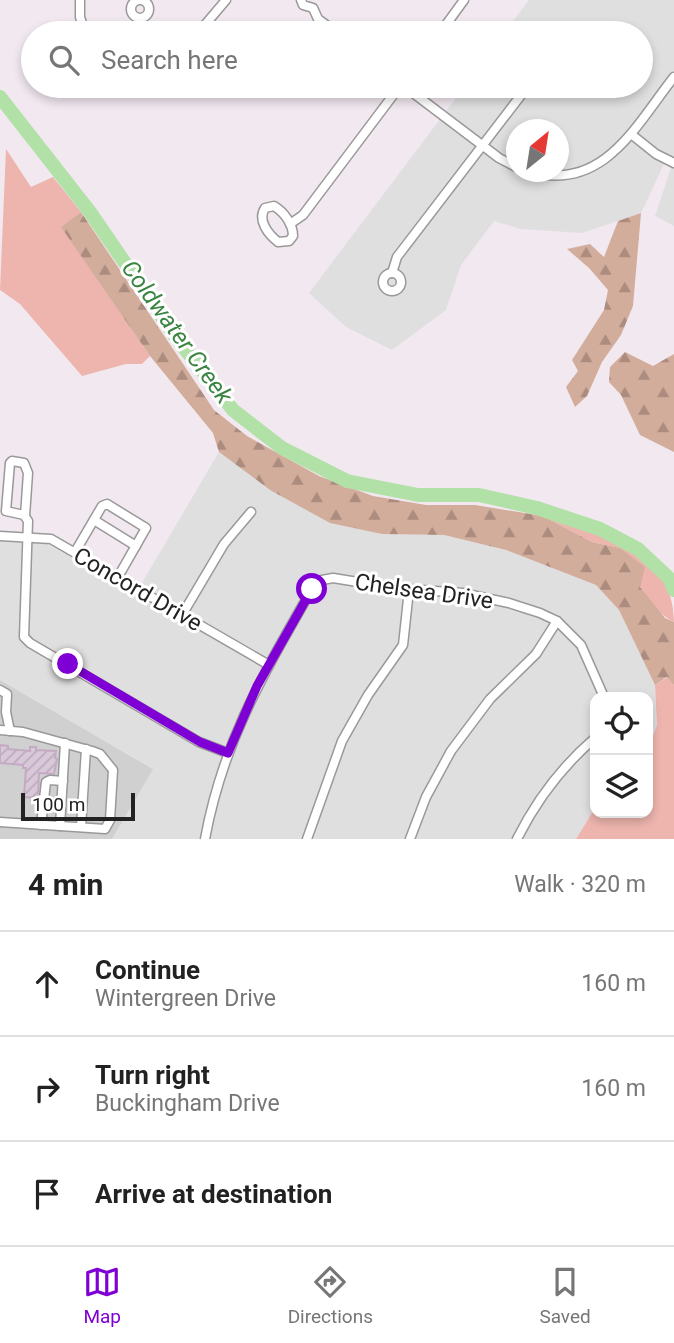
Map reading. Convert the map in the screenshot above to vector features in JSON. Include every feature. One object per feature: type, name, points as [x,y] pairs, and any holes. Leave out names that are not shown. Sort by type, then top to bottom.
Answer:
[{"type":"street","points":[[80,0],[81,21]]},
{"type":"street","points":[[208,21],[226,0]]},
{"type":"street","points":[[301,0],[306,8],[313,8]]},
{"type":"street","points":[[313,8],[319,0]]},
{"type":"street","points":[[449,21],[464,0]]},
{"type":"street","points":[[313,8],[321,21]]},
{"type":"street","points":[[569,175],[609,156],[631,134],[674,77]]},
{"type":"street","points":[[290,224],[303,215],[393,98]]},
{"type":"street","points":[[418,98],[506,162]]},
{"type":"street","points":[[392,273],[397,257],[519,98]]},
{"type":"street","points":[[631,134],[656,154],[674,163]]},
{"type":"street","points":[[274,206],[290,224],[293,236],[289,242],[278,242],[262,222],[262,212],[265,208],[274,206]]},
{"type":"street","points":[[25,516],[28,473],[25,465],[12,461],[6,509],[9,513],[25,516],[29,521],[24,636],[30,643],[200,742],[228,753]]},
{"type":"street","points":[[75,552],[106,504],[146,528],[118,577]]},
{"type":"street","points":[[182,615],[224,544],[251,512]]},
{"type":"street","points":[[94,520],[136,546]]},
{"type":"street","name":"Concord Drive","points":[[0,536],[51,539],[269,664]]},
{"type":"street","name":"Chelsea Drive","points":[[269,664],[312,589],[322,580],[342,579],[409,590],[462,593],[522,607],[557,621],[581,645],[602,692]]},
{"type":"street","points":[[307,839],[342,741],[368,695],[403,645],[409,590]]},
{"type":"street","points":[[410,839],[426,797],[451,751],[500,687],[536,654],[557,621]]},
{"type":"street","points":[[205,839],[228,753],[269,664]]},
{"type":"street","points":[[0,690],[6,694],[10,731]]},
{"type":"street","points":[[0,730],[23,732],[86,749],[100,754],[113,770],[109,825],[105,829],[0,822]]},
{"type":"street","points":[[60,826],[65,743]]},
{"type":"street","points":[[517,839],[533,808],[555,776],[590,743]]},
{"type":"street","points":[[81,827],[86,749]]},
{"type":"street","points":[[41,825],[46,782],[63,781]]},
{"type":"shaded area","points":[[529,0],[674,0],[674,226],[655,216],[671,168],[664,164],[641,213],[582,233],[521,229],[494,221],[461,265],[446,310],[392,350],[346,327],[309,293],[456,98],[653,98],[653,21],[513,21]]},
{"type":"shaded area","points":[[6,149],[31,187],[53,177],[81,212],[62,227],[150,356],[142,364],[126,364],[82,376],[20,304],[0,290]]},
{"type":"shaded area","points":[[219,452],[270,490],[382,534],[444,535],[506,550],[596,585],[619,610],[655,685],[657,725],[653,736],[653,692],[590,692],[590,816],[576,839],[112,839],[152,768],[0,680],[0,541],[47,544],[136,593]]},
{"type":"shaded area","points":[[543,516],[610,537],[648,561],[662,577],[671,597],[674,622],[664,616],[648,599],[620,548],[592,542]]},
{"type":"shaded area","points":[[668,677],[674,685],[674,839],[576,839],[590,816],[653,818],[653,736],[657,725],[655,685]]},
{"type":"shaded area","points":[[0,680],[153,769],[112,839],[0,839]]},
{"type":"green space","points":[[81,212],[214,410],[247,436],[319,476],[373,496],[426,505],[475,505],[543,516],[592,542],[620,548],[645,567],[640,587],[665,618],[674,622],[674,685],[667,677],[655,685],[619,610],[596,585],[506,550],[444,535],[382,534],[330,523],[270,490],[219,452],[213,433],[150,356],[61,227]]},
{"type":"green space","points":[[641,213],[633,306],[621,335],[602,362],[587,396],[575,407],[566,387],[578,371],[572,360],[604,310],[608,290],[589,268],[567,249],[590,244],[604,257],[618,221]]},
{"type":"green space","points":[[625,352],[653,366],[674,354],[674,452],[640,435],[621,395],[609,382],[610,367]]},
{"type":"building","points":[[0,745],[8,746],[8,749],[30,751],[30,747],[36,747],[36,750],[56,751],[54,774],[39,773],[38,798],[24,797],[26,768],[23,768],[23,765],[0,763]]},
{"type":"waterway","name":"Coldwater Creek","points":[[0,97],[90,212],[177,339],[233,410],[282,448],[347,481],[418,495],[479,495],[537,508],[600,529],[638,549],[669,578],[674,590]]},
{"type":"route","points":[[68,664],[200,742],[228,753],[257,686],[312,589]]}]
